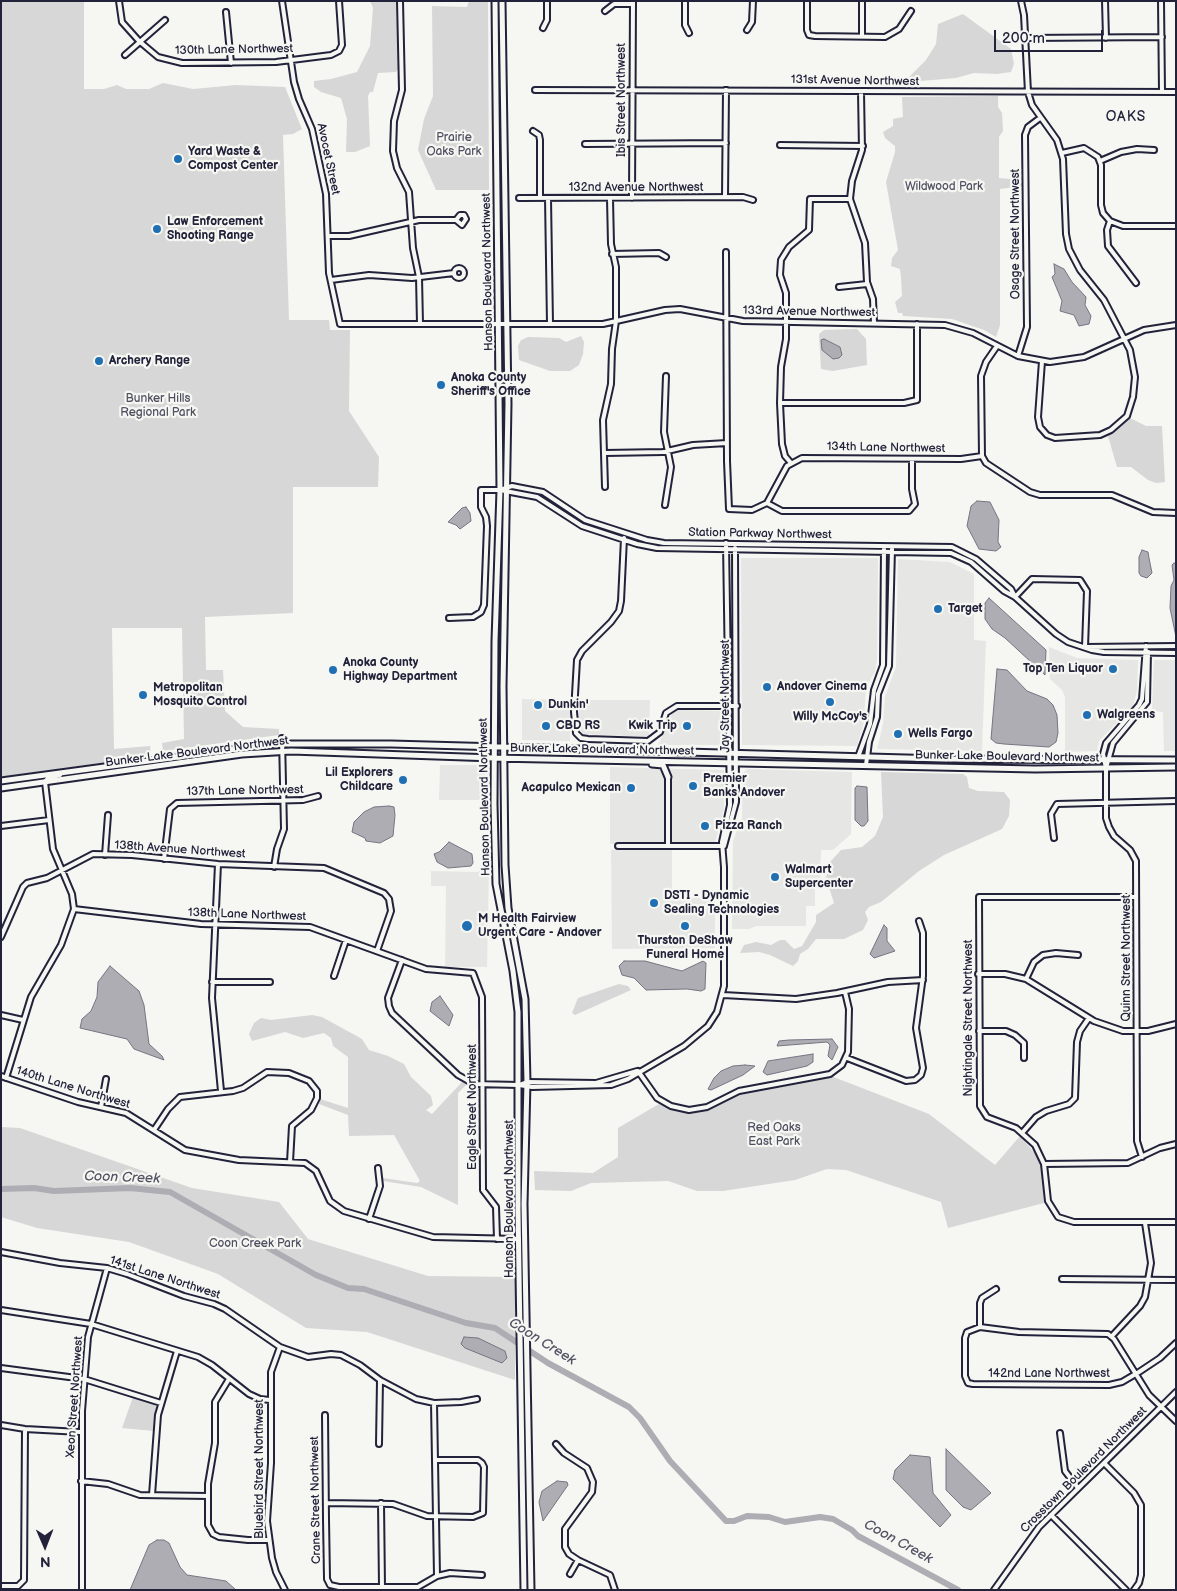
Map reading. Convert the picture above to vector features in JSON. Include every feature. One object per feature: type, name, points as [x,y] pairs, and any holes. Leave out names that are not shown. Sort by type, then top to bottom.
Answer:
[{"type":"main road","name":"Hanson Boulevard Northwest","points":[[495,1],[500,490],[495,641],[496,884],[517,995],[519,1239],[524,1331]]},
{"type":"main road","name":"Hanson Boulevard Northwest","points":[[502,1],[508,486],[503,686],[506,894],[525,999],[529,1085],[524,1204],[524,1590]]},
{"type":"main road","name":"Bunker Lake Boulevard Northwest","points":[[1,781],[282,741],[292,744],[867,758],[1176,760]]},
{"type":"main road","name":"Bunker Lake Boulevard Northwest","points":[[1,788],[282,751],[494,758],[866,765],[1176,767]]},
{"type":"main road","points":[[627,760],[661,764],[666,768],[668,777]]},
{"type":"main road","name":"Hanson Boulevard Northwest","points":[[524,1361],[531,1590]]},
{"type":"street","points":[[119,1],[122,22],[139,41]]},
{"type":"street","name":"Avocet Street","points":[[282,1],[299,99],[312,129],[328,205],[330,280],[340,324]]},
{"type":"street","name":"130th Lane Northwest","points":[[139,41],[158,57],[182,63],[292,61],[331,55],[339,51],[343,37],[339,1]]},
{"type":"street","points":[[400,1],[402,90],[394,121],[393,151],[397,168],[409,192],[411,222],[419,277],[420,324]]},
{"type":"street","points":[[543,28],[547,20],[546,1]]},
{"type":"street","points":[[686,1],[686,25],[689,33]]},
{"type":"street","points":[[747,30],[752,22],[752,1]]},
{"type":"street","points":[[807,1],[809,35],[815,36],[885,37],[893,34],[903,24],[910,11]]},
{"type":"street","points":[[862,1],[862,36]]},
{"type":"street","points":[[1021,1],[1028,92],[1032,105],[1057,140],[1065,167],[1067,238],[1071,254],[1104,300],[1130,350],[1135,377],[1134,397],[1127,416],[1108,432],[1084,438],[1055,438],[1044,433],[1039,423],[1042,361]]},
{"type":"street","points":[[1105,1],[1106,38]]},
{"type":"street","points":[[1161,1],[1162,92]]},
{"type":"street","points":[[605,11],[614,4],[633,2]]},
{"type":"street","name":"Ibis Street Northwest","points":[[632,198],[633,2]]},
{"type":"street","points":[[226,12],[231,63]]},
{"type":"street","points":[[125,55],[165,20]]},
{"type":"street","points":[[1025,38],[1162,37]]},
{"type":"street","name":"131st Avenue Northwest","points":[[535,90],[1176,92]]},
{"type":"street","points":[[725,198],[726,90]]},
{"type":"street","points":[[861,92],[863,146],[852,181],[850,199],[865,243],[868,284],[873,299],[874,323]]},
{"type":"street","name":"Osage Street Northwest","points":[[1018,356],[1027,327],[1025,135],[1028,127],[1040,118]]},
{"type":"street","points":[[533,132],[539,135],[540,140],[540,197]]},
{"type":"street","points":[[585,144],[726,143]]},
{"type":"street","points":[[780,145],[863,146]]},
{"type":"street","points":[[1062,153],[1084,148],[1093,151],[1100,160],[1101,205],[1103,213],[1110,221],[1123,226],[1176,226]]},
{"type":"street","points":[[1100,160],[1121,152],[1136,149],[1154,150]]},
{"type":"street","name":"132nd Avenue Northwest","points":[[519,198],[725,198],[753,200]]},
{"type":"street","points":[[548,198],[550,324]]},
{"type":"street","points":[[605,488],[603,420],[611,384],[612,349],[616,321],[616,267],[612,254],[610,199]]},
{"type":"street","points":[[726,252],[728,508],[745,511],[760,508],[767,503],[784,471],[791,463],[785,456],[782,444],[780,403],[781,367],[786,338],[786,293],[780,275],[781,260],[789,247],[810,230],[810,199],[850,199]]},
{"type":"street","points":[[329,236],[349,236],[411,222],[456,220]]},
{"type":"street","points":[[1110,221],[1107,239],[1108,246],[1136,283]]},
{"type":"street","points":[[612,254],[659,253],[666,256]]},
{"type":"street","points":[[330,280],[369,275],[397,278],[454,273]]},
{"type":"street","points":[[839,287],[868,284]]},
{"type":"street","name":"133rd Avenue Northwest","points":[[340,324],[603,324],[665,310],[680,309],[697,311],[726,319],[945,325],[960,328],[1018,356],[1042,361],[1060,362],[1084,358],[1101,351],[1124,337],[1153,327],[1176,325]]},
{"type":"street","points":[[780,403],[904,403],[917,400],[916,324]]},
{"type":"street","points":[[997,346],[982,370],[982,456],[986,463],[1030,492],[1054,495],[1112,495],[1153,512],[1176,513]]},
{"type":"street","points":[[665,505],[670,481],[669,450],[664,432],[666,376]]},
{"type":"street","points":[[604,454],[669,450],[693,445],[727,443]]},
{"type":"street","name":"134th Lane Northwest","points":[[791,463],[802,458],[961,459],[982,456]]},
{"type":"street","points":[[767,503],[782,511],[909,511],[915,504],[912,489],[912,459]]},
{"type":"street","name":"Station Parkway Northwest","points":[[500,490],[508,486],[543,492],[585,520],[625,534],[664,543],[952,547],[976,559],[1012,589],[1014,597]]},
{"type":"street","name":"Station Parkway Northwest","points":[[450,618],[473,617],[484,605],[488,526],[481,507],[481,490],[500,490],[507,493],[537,497],[575,523],[624,540],[657,548],[951,553],[963,558],[1068,642],[1104,652],[1176,653]]},
{"type":"street","points":[[625,534],[619,610],[612,622],[582,651],[577,660],[574,712],[576,733],[582,738],[648,741],[660,732],[666,712],[677,706],[737,706]]},
{"type":"street","name":"Jay Street Northwest","points":[[724,846],[722,842],[730,805],[726,543]]},
{"type":"street","name":"Jay Street Northwest","points":[[529,1085],[604,1086],[618,1083],[684,1046],[702,1032],[717,1012],[723,994],[724,846],[735,809],[737,762],[735,543]]},
{"type":"street","points":[[858,757],[870,724],[874,690],[883,665],[884,546]]},
{"type":"street","points":[[866,765],[869,742],[876,717],[878,694],[889,666],[892,546]]},
{"type":"street","points":[[929,546],[929,552]]},
{"type":"street","points":[[1014,597],[1032,580],[1080,580],[1087,591],[1085,647]]},
{"type":"street","name":"Quinn Street Northwest","points":[[1142,1157],[1137,1141],[1136,861],[1130,850],[1114,836],[1109,828],[1106,802],[1106,760],[1113,743],[1147,702],[1146,646]]},
{"type":"street","name":"Station Parkway Northwest","points":[[1085,647],[1176,646]]},
{"type":"street","points":[[274,867],[277,849],[284,829],[282,741]]},
{"type":"street","points":[[4,1077],[38,982],[61,945],[74,909],[72,894],[52,849],[45,782],[48,778],[104,766]]},
{"type":"street","points":[[668,777],[668,846]]},
{"type":"street","name":"137th Lane Northwest","points":[[164,859],[172,806],[184,801],[284,801],[312,799],[318,796]]},
{"type":"street","points":[[1054,838],[1052,814],[1057,804],[1176,801]]},
{"type":"street","points":[[105,855],[108,815]]},
{"type":"street","points":[[1,826],[50,820]]},
{"type":"street","points":[[618,846],[724,846]]},
{"type":"street","name":"138th Avenue Northwest","points":[[1,937],[22,887],[93,854],[218,864],[324,868],[384,893],[389,899],[391,911],[377,951]]},
{"type":"street","points":[[218,864],[212,982],[221,1091]]},
{"type":"street","name":"Nightingale Street Northwest","points":[[1136,897],[979,897],[979,1101],[982,1111],[987,1117],[1022,1132],[1035,1146],[1044,1164],[1048,1201],[1052,1210],[1063,1220],[1074,1222],[1145,1223]]},
{"type":"street","name":"138th Lane Northwest","points":[[74,909],[215,925],[310,927],[432,970],[473,973]]},
{"type":"street","points":[[847,1058],[906,1081],[918,1078],[923,1068],[916,1040],[916,1022],[923,980],[923,933],[919,921]]},
{"type":"street","points":[[334,976],[346,940]]},
{"type":"street","points":[[1026,979],[1034,962],[1043,956],[1056,953],[1078,955]]},
{"type":"street","points":[[402,960],[388,998],[390,1008],[458,1075],[467,1082],[482,1085],[529,1085]]},
{"type":"street","name":"Eagle Street Northwest","points":[[473,973],[482,997],[483,1190],[496,1207],[497,1239]]},
{"type":"street","points":[[978,974],[1005,974],[1026,979],[1106,1027],[1137,1032],[1176,1024]]},
{"type":"street","points":[[723,994],[789,999],[845,992],[891,982],[923,980]]},
{"type":"street","points":[[212,982],[270,982]]},
{"type":"street","points":[[638,1071],[657,1098],[671,1106],[689,1110],[707,1107],[739,1091],[826,1075],[842,1066],[847,1058],[849,1049],[849,1013],[845,992]]},
{"type":"street","points":[[1,1016],[23,1020]]},
{"type":"street","points":[[1022,1132],[1036,1117],[1046,1110],[1069,1104],[1075,1098],[1077,1042],[1080,1031],[1089,1018]]},
{"type":"street","points":[[979,1031],[1006,1031],[1016,1035],[1024,1043],[1024,1058]]},
{"type":"street","name":"Jay Street Northwest","points":[[529,1085],[596,1083],[638,1071]]},
{"type":"street","points":[[154,1130],[168,1109],[180,1097],[243,1088],[267,1072],[289,1073],[310,1081],[317,1091],[317,1098],[311,1110],[292,1126],[290,1162]]},
{"type":"street","name":"140th Lane Northwest","points":[[4,1077],[78,1102],[126,1113],[184,1150],[239,1160],[305,1163],[316,1171],[330,1200],[336,1207],[369,1218],[433,1237],[519,1239]]},
{"type":"street","points":[[102,1107],[106,1080]]},
{"type":"street","points":[[1044,1164],[1128,1164],[1176,1144]]},
{"type":"street","points":[[369,1218],[380,1186],[378,1168]]},
{"type":"street","points":[[1112,1336],[1140,1306],[1145,1297],[1150,1263],[1145,1223],[1176,1222]]},
{"type":"street","name":"141st Lane Northwest","points":[[1,1252],[60,1263],[107,1268],[127,1274],[184,1296],[225,1309],[280,1347],[308,1357],[331,1354],[341,1355],[360,1365],[380,1380],[416,1399],[434,1403],[461,1402],[477,1399]]},
{"type":"street","name":"Xeon Street Northwest","points":[[82,1590],[80,1432],[84,1379],[91,1324],[107,1268]]},
{"type":"street","points":[[1062,1280],[1176,1280]]},
{"type":"street","points":[[996,1289],[988,1293],[980,1303],[980,1327],[1019,1332],[1099,1332],[1112,1336],[1149,1395],[1176,1421]]},
{"type":"street","points":[[1,1310],[91,1324],[198,1357],[212,1365],[249,1394],[260,1399],[270,1400]]},
{"type":"street","name":"142nd Lane Northwest","points":[[980,1327],[967,1332],[965,1338],[965,1376],[968,1383],[1109,1385],[1122,1382],[1136,1374],[1160,1358],[1176,1343]]},
{"type":"street","name":"Bluebird Street Northwest","points":[[280,1347],[271,1372],[268,1540],[276,1572],[285,1590]]},
{"type":"street","points":[[152,1495],[161,1403],[177,1351]]},
{"type":"street","points":[[1,1368],[84,1379],[161,1403]]},
{"type":"street","points":[[229,1379],[215,1402],[215,1443],[208,1496],[208,1525],[213,1534],[231,1539],[268,1540]]},
{"type":"street","points":[[379,1444],[380,1380]]},
{"type":"street","name":"Crosstown Boulevard Northwest","points":[[994,1590],[1021,1549],[1051,1515],[1176,1392]]},
{"type":"street","points":[[434,1403],[437,1576]]},
{"type":"street","name":"Crane Street Northwest","points":[[325,1415],[327,1579],[330,1584],[339,1588],[382,1587]]},
{"type":"street","points":[[1,1425],[26,1429],[80,1432]]},
{"type":"street","points":[[1,1586],[14,1586],[22,1583],[25,1576],[26,1429]]},
{"type":"street","points":[[1060,1433],[1065,1471],[1078,1488]]},
{"type":"street","points":[[556,1444],[564,1453],[587,1468],[593,1482],[590,1496],[566,1529],[565,1547],[569,1554],[578,1560],[606,1571],[613,1578],[615,1590]]},
{"type":"street","points":[[326,1503],[381,1503],[403,1506],[427,1516],[473,1517],[484,1513],[484,1467],[478,1460],[436,1460]]},
{"type":"street","points":[[1104,1463],[1134,1493],[1141,1505],[1140,1575],[1139,1583],[1134,1590]]},
{"type":"street","points":[[81,1481],[98,1482],[130,1494],[208,1496]]},
{"type":"street","points":[[381,1503],[382,1587],[418,1588],[437,1576],[450,1573],[482,1575]]},
{"type":"street","points":[[1051,1515],[1126,1590]]},
{"type":"street","points":[[570,1574],[578,1560]]},
{"type":"shaded area","points":[[1054,264],[1064,269],[1072,282],[1086,297],[1085,305],[1091,316],[1089,324],[1079,326],[1074,315],[1060,311],[1062,301],[1052,277],[1055,274]]},
{"type":"shaded area","points":[[824,339],[840,347],[842,355],[839,358],[833,359],[822,350],[821,340]]},
{"type":"shaded area","points":[[977,501],[990,502],[999,520],[998,542],[1001,547],[996,551],[979,549],[967,526],[971,506]]},
{"type":"shaded area","points":[[466,507],[470,513],[471,521],[460,529],[448,522],[462,508]]},
{"type":"shaded area","points":[[1142,550],[1148,552],[1152,573],[1147,578],[1139,573],[1139,557]]},
{"type":"shaded area","points":[[741,558],[878,558],[877,659],[875,672],[866,687],[864,722],[857,746],[742,745]]},
{"type":"shaded area","points":[[898,559],[950,562],[974,574],[974,640],[986,641],[982,751],[877,749],[883,724],[885,696],[896,667]]},
{"type":"shaded area","points":[[1176,564],[1176,637],[1170,608],[1171,586],[1174,580],[1172,565]]},
{"type":"shaded area","points":[[989,598],[1046,650],[1045,675],[1005,638],[992,629],[985,619],[985,603]]},
{"type":"shaded area","points":[[1049,647],[1077,658],[1138,660],[1137,691],[1133,706],[1099,741],[1097,751],[1065,752],[1065,697],[1062,690],[1050,679]]},
{"type":"shaded area","points":[[1154,660],[1176,660],[1176,751],[1164,751],[1163,712],[1152,711]]},
{"type":"shaded area","points":[[997,669],[1007,670],[1027,691],[1047,699],[1053,705],[1057,715],[1058,733],[1056,742],[1049,747],[996,743],[991,739]]},
{"type":"shaded area","points":[[522,699],[570,700],[570,741],[522,740]]},
{"type":"shaded area","points":[[579,700],[650,700],[649,737],[582,734],[579,731]]},
{"type":"shaded area","points":[[677,710],[722,711],[722,745],[658,745],[672,714]]},
{"type":"shaded area","points":[[440,765],[483,765],[485,767],[485,800],[439,800]]},
{"type":"shaded area","points":[[610,767],[724,770],[724,809],[715,843],[610,844]]},
{"type":"shaded area","points":[[747,769],[852,772],[851,834],[833,850],[821,850],[820,884],[815,884],[815,906],[806,906],[806,926],[757,926],[749,929],[732,929],[733,841],[742,818],[743,773]]},
{"type":"shaded area","points":[[857,786],[867,787],[868,821],[864,826],[861,826],[855,820],[855,788]]},
{"type":"shaded area","points":[[374,807],[394,807],[393,836],[380,843],[366,841],[365,838],[352,832],[354,822],[364,812]]},
{"type":"shaded area","points":[[449,842],[472,854],[473,863],[471,866],[448,868],[437,862],[434,854],[439,852]]},
{"type":"shaded area","points":[[672,849],[672,898],[715,898],[715,948],[612,949],[611,850]]},
{"type":"shaded area","name":"M Health Fairview Urgent Care - Andover","points":[[479,867],[489,867],[487,967],[445,967],[446,886],[431,886],[431,871],[479,872]]},
{"type":"shaded area","points":[[884,925],[887,928],[887,941],[895,951],[874,958],[870,954]]},
{"type":"shaded area","points":[[624,961],[645,961],[682,971],[703,961],[706,963],[705,989],[701,991],[687,989],[646,990],[634,978],[622,975],[619,966]]},
{"type":"shaded area","points":[[110,966],[139,991],[144,1005],[149,1044],[164,1060],[134,1049],[127,1039],[80,1028],[82,1019],[91,1011],[97,997],[98,982]]},
{"type":"shaded area","points":[[440,996],[453,1015],[449,1026],[430,1011],[432,1002]]},
{"type":"shaded area","points":[[832,1039],[838,1047],[832,1060],[828,1056],[830,1045],[827,1042],[777,1046],[779,1041]]},
{"type":"shaded area","points":[[813,1054],[813,1062],[807,1066],[767,1075],[763,1072],[768,1061]]},
{"type":"shaded area","points":[[733,1066],[755,1066],[743,1075],[711,1090],[708,1089],[714,1078],[721,1071]]},
{"type":"shaded area","points":[[464,1337],[478,1338],[505,1351],[507,1358],[502,1363],[465,1348],[461,1344]]},
{"type":"shaded area","points":[[946,1449],[991,1493],[971,1510],[963,1507],[946,1490]]},
{"type":"shaded area","points":[[910,1455],[930,1457],[933,1493],[951,1515],[940,1527],[893,1479],[895,1470]]},
{"type":"shaded area","points":[[557,1481],[567,1482],[568,1485],[543,1521],[539,1502],[542,1491]]},
{"type":"shaded area","points":[[157,1540],[164,1540],[169,1543],[180,1567],[187,1575],[226,1581],[236,1590],[130,1590],[149,1545]]},
{"type":"green space","name":"Bunker Hills Regional Park","points":[[1,1],[84,1],[84,89],[104,89],[117,85],[126,89],[149,89],[163,83],[193,89],[236,85],[285,87],[302,129],[293,134],[283,135],[289,320],[329,320],[330,330],[350,330],[349,411],[379,457],[378,487],[293,487],[293,613],[205,617],[206,670],[223,670],[225,711],[243,727],[279,729],[279,735],[163,751],[162,743],[184,739],[182,628],[112,628],[114,749],[150,746],[151,756],[1,777]]},
{"type":"green space","points":[[370,1],[397,1],[398,69],[396,72],[378,73],[373,92],[370,92],[368,96],[370,146],[355,152],[346,152],[347,119],[341,98],[321,92],[314,87],[314,81],[331,79],[357,72],[370,46],[373,8]]},
{"type":"green space","name":"Prairie Oaks Park","points":[[469,1],[488,1],[489,190],[436,190],[418,150],[424,119],[433,96],[432,6],[467,7]]},
{"type":"green space","points":[[963,14],[1011,49],[1014,64],[1011,72],[997,74],[974,73],[956,78],[909,82],[907,79],[926,60],[936,44],[938,24]]},
{"type":"green space","name":"Wildwood Park","points":[[998,96],[998,107],[1002,113],[1003,131],[999,137],[999,178],[1023,180],[1023,186],[1000,189],[1000,325],[996,337],[984,330],[952,319],[903,316],[902,313],[898,313],[895,302],[902,296],[901,277],[900,269],[891,266],[892,258],[898,250],[886,182],[895,146],[885,138],[883,132],[893,126],[893,119],[903,117],[902,97]]},
{"type":"green space","points":[[857,329],[866,339],[867,365],[833,371],[821,369],[819,334],[824,330]]},
{"type":"green space","points":[[581,336],[584,342],[583,354],[579,365],[570,371],[550,371],[519,360],[518,346],[521,340],[528,337],[559,338],[566,342]]},
{"type":"green space","points":[[1130,418],[1146,426],[1162,426],[1165,482],[1156,483],[1148,480],[1131,467],[1117,467],[1108,436]]},
{"type":"green space","points":[[881,772],[963,774],[967,777],[969,788],[978,791],[1004,792],[1010,800],[1009,816],[1002,829],[944,855],[919,871],[881,902],[869,907],[865,912],[868,920],[863,930],[844,939],[816,939],[808,949],[800,954],[798,961],[793,966],[759,952],[740,953],[744,945],[756,942],[771,945],[780,940],[785,940],[794,949],[802,946],[816,922],[816,915],[834,903],[826,878],[830,862],[841,850],[862,847],[875,836],[883,817]]},
{"type":"green space","points":[[619,984],[628,986],[631,990],[575,1015],[572,1013],[578,998]]},
{"type":"green space","points":[[312,1015],[322,1017],[362,1039],[369,1050],[404,1064],[411,1077],[431,1096],[433,1105],[426,1110],[432,1114],[463,1081],[467,1084],[458,1093],[458,1205],[421,1187],[383,1181],[383,1178],[417,1183],[420,1181],[394,1135],[349,1136],[348,1115],[319,1104],[320,1099],[348,1108],[348,1057],[333,1046],[331,1038],[324,1033],[303,1038],[285,1032],[252,1041],[249,1034],[254,1023],[261,1018],[271,1020]]},
{"type":"green space","name":"Red Oaks East Park","points":[[831,1076],[929,1114],[995,1165],[1020,1136],[1038,1157],[1042,1169],[1044,1203],[948,1228],[941,1202],[846,1170],[827,1169],[795,1180],[723,1191],[697,1191],[668,1181],[591,1183],[571,1191],[535,1190],[534,1171],[593,1173],[618,1157],[618,1128],[659,1104],[680,1112],[698,1112],[714,1107],[737,1094]]},
{"type":"green space","name":"Coon Creek Park","points":[[1,1127],[20,1128],[192,1188],[279,1202],[308,1239],[428,1276],[515,1277],[515,1380],[367,1332],[306,1328],[218,1274],[129,1242],[37,1228],[1,1217]]},
{"type":"green space","points":[[133,1397],[156,1404],[154,1431],[122,1428]]},
{"type":"waterway","name":"Coon Creek","points":[[1,1189],[34,1188],[54,1191],[130,1188],[170,1192],[316,1275],[348,1288],[364,1289],[466,1323],[495,1328],[548,1363],[629,1407],[640,1418],[670,1461],[726,1521],[734,1521],[747,1516],[769,1517],[785,1522],[820,1517],[833,1519],[852,1530],[858,1536],[958,1590]]},
{"type":"place","name":"Yard Waste & Compost Center","points":[[178,159]]},
{"type":"place","name":"Law Enforcement Shooting Range","points":[[157,229]]},
{"type":"place","name":"Archery Range","points":[[99,361]]},
{"type":"place","name":"Anoka County Sheriff's Office","points":[[441,385]]},
{"type":"place","name":"Target","points":[[938,609]]},
{"type":"place","name":"Top Ten Liquor","points":[[1113,669]]},
{"type":"place","name":"Anoka County Highway Department","points":[[333,670]]},
{"type":"place","name":"Andover Cinema","points":[[767,687]]},
{"type":"place","name":"Metropolitan Mosquito Control","points":[[143,695]]},
{"type":"place","name":"Willy McCoy's","points":[[830,702]]},
{"type":"place","name":"Dunkin'","points":[[538,705]]},
{"type":"place","name":"Walgreens","points":[[1087,715]]},
{"type":"place","name":"CBD RS","points":[[546,726]]},
{"type":"place","name":"Kwik Trip","points":[[687,726]]},
{"type":"place","name":"Wells Fargo","points":[[898,734]]},
{"type":"place","name":"Lil Explorers Childcare","points":[[403,780]]},
{"type":"place","name":"Premier Banks Andover","points":[[693,786]]},
{"type":"place","name":"Acapulco Mexican","points":[[631,788]]},
{"type":"place","name":"Pizza Ranch","points":[[705,826]]},
{"type":"place","name":"Walmart Supercenter","points":[[775,877]]},
{"type":"place","name":"DSTI - Dynamic Sealing Technologies","points":[[654,903]]},
{"type":"place","name":"M Health Fairview Urgent Care - Andover","points":[[467,926]]},
{"type":"place","name":"Thurston DeShaw Funeral Home","points":[[685,926]]},
{"type":"district","name":"OAKS","points":[[1126,117]]}]
